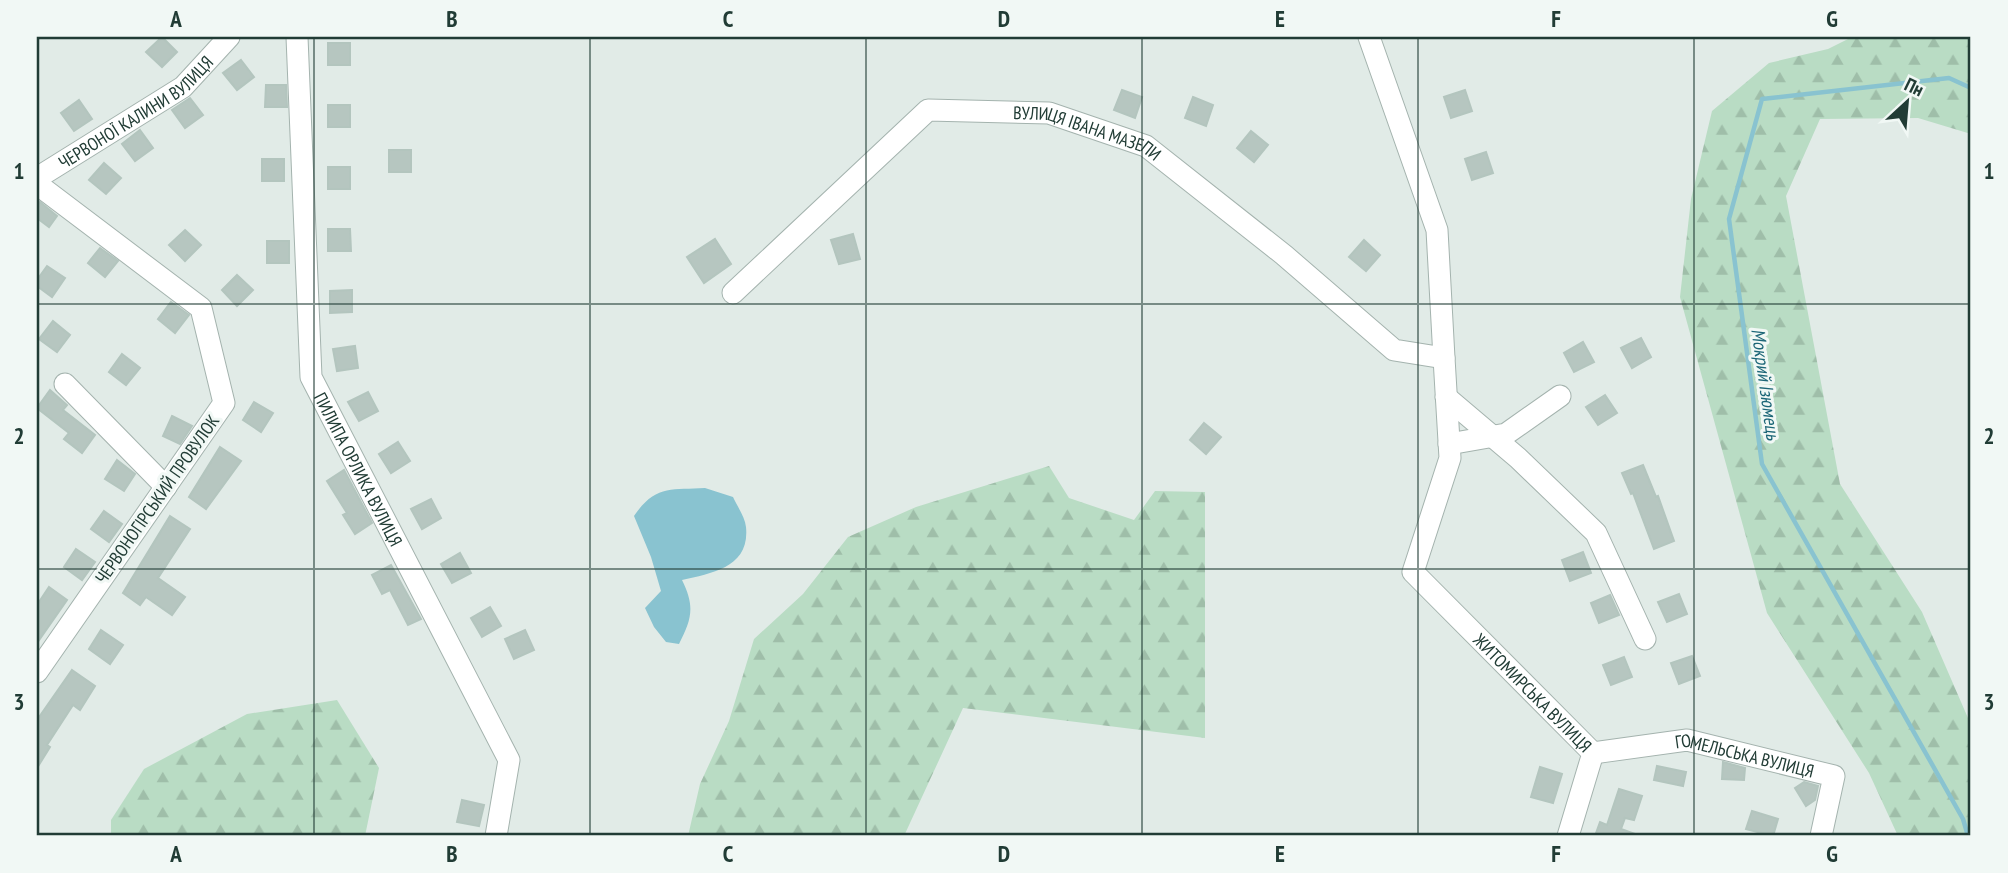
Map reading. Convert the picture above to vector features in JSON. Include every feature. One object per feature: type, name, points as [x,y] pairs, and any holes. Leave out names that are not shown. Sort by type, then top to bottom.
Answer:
[{"type":"street","name":"ЧЕРВОНОЇ КАЛИНИ ВУЛИЦЯ","points":[[37,178],[183,87],[229,37]]},
{"type":"street","name":"ПИЛИПА ОРЛИКА ВУЛИЦЯ","points":[[297,37],[311,377],[509,760],[496,836]]},
{"type":"street","points":[[1369,37],[1437,230],[1449,444],[1506,434],[1560,396]]},
{"type":"street","name":"ВУЛИЦЯ ІВАНА МАЗЕПИ","points":[[733,293],[928,110],[1049,113],[1146,146],[1284,255],[1394,350],[1444,358]]},
{"type":"street","name":"ЧЕРВОНОГІРСЬКИЙ ПРОВУЛОК","points":[[37,184],[201,308],[224,403],[37,672]]},
{"type":"street","points":[[65,384],[166,487]]},
{"type":"street","points":[[1446,397],[1596,533],[1645,639]]},
{"type":"street","name":"ЖИТОМИРСЬКА ВУЛИЦЯ","points":[[1449,444],[1450,458],[1413,572],[1593,752],[1568,836]]},
{"type":"street","name":"ГОМЕЛЬСЬКА ВУЛИЦЯ","points":[[1593,752],[1687,740],[1834,776],[1821,836]]},
{"type":"green space","points":[[1852,37],[1971,37],[1971,134],[1918,118],[1820,119],[1786,196],[1840,484],[1922,612],[1971,725],[1971,836],[1898,836],[1869,773],[1767,613],[1680,297],[1691,199],[1712,111],[1769,63],[1828,49]]},
{"type":"green space","points":[[1049,466],[1069,498],[1134,520],[1155,491],[1205,492],[1205,738],[963,708],[904,836],[688,836],[700,784],[729,721],[754,639],[803,594],[848,537],[916,507]]},
{"type":"green space","points":[[337,700],[379,768],[365,836],[111,836],[111,820],[144,769],[247,714]]},
{"type":"water","points":[[705,488],[733,497],[743,515],[746,540],[736,560],[727,566],[682,580],[689,597],[689,620],[679,644],[666,642],[654,627],[645,608],[661,591],[651,557],[634,516],[657,494]]},
{"type":"building","points":[[162,37],[177,52],[162,67],[146,52]]},
{"type":"building","points":[[328,43],[350,43],[350,65],[328,65]]},
{"type":"building","points":[[241,60],[254,77],[237,90],[223,73]]},
{"type":"building","points":[[266,85],[286,85],[287,107],[265,107]]},
{"type":"building","points":[[1122,90],[1142,97],[1135,118],[1114,110]]},
{"type":"building","points":[[1465,90],[1472,111],[1451,118],[1444,97]]},
{"type":"building","points":[[1193,97],[1213,105],[1206,126],[1185,118]]},
{"type":"building","points":[[190,98],[203,115],[185,128],[172,110]]},
{"type":"building","points":[[79,100],[92,119],[74,131],[61,113]]},
{"type":"building","points":[[328,105],[350,105],[350,127],[328,127]]},
{"type":"building","points":[[140,130],[153,148],[135,161],[122,144]]},
{"type":"building","points":[[1251,131],[1268,145],[1254,162],[1237,148]]},
{"type":"building","points":[[389,150],[411,150],[411,172],[389,172]]},
{"type":"building","points":[[1486,152],[1493,173],[1472,180],[1465,159]]},
{"type":"building","points":[[262,159],[284,159],[284,181],[262,181]]},
{"type":"building","points":[[104,163],[121,178],[106,194],[89,180]]},
{"type":"building","points":[[328,167],[350,167],[350,189],[328,189]]},
{"type":"building","points":[[40,202],[57,216],[49,227],[37,218],[37,206]]},
{"type":"building","points":[[328,229],[350,229],[351,251],[328,251]]},
{"type":"building","points":[[185,230],[201,245],[185,261],[169,245]]},
{"type":"building","points":[[853,234],[860,259],[839,264],[831,240]]},
{"type":"building","points":[[715,239],[731,264],[704,283],[687,257]]},
{"type":"building","points":[[1364,240],[1380,255],[1366,271],[1349,257]]},
{"type":"building","points":[[267,241],[289,241],[289,263],[267,263]]},
{"type":"building","points":[[100,248],[118,261],[105,277],[88,263]]},
{"type":"building","points":[[47,266],[65,278],[52,297],[37,286],[37,280]]},
{"type":"building","points":[[237,275],[253,290],[237,306],[222,290]]},
{"type":"building","points":[[352,290],[352,312],[330,313],[330,291]]},
{"type":"building","points":[[171,302],[189,315],[175,333],[158,319]]},
{"type":"building","points":[[53,321],[70,335],[57,352],[39,339]]},
{"type":"building","points":[[1641,338],[1651,357],[1632,368],[1621,348]]},
{"type":"building","points":[[1583,342],[1594,362],[1574,372],[1564,353]]},
{"type":"building","points":[[355,346],[358,368],[337,371],[333,349]]},
{"type":"building","points":[[122,354],[140,368],[126,385],[109,372]]},
{"type":"building","points":[[50,390],[67,405],[63,410],[95,435],[82,453],[64,439],[69,433],[37,408]]},
{"type":"building","points":[[368,392],[378,411],[359,421],[348,402]]},
{"type":"building","points":[[1605,395],[1617,413],[1598,425],[1586,407]]},
{"type":"building","points":[[254,402],[273,413],[261,432],[243,420]]},
{"type":"building","points":[[172,416],[192,426],[180,444],[163,436]]},
{"type":"building","points":[[1204,423],[1221,437],[1206,454],[1190,440]]},
{"type":"building","points":[[398,442],[410,461],[391,473],[379,454]]},
{"type":"building","points":[[220,447],[241,461],[206,509],[189,497]]},
{"type":"building","points":[[117,460],[135,474],[124,491],[105,479]]},
{"type":"building","points":[[1643,465],[1656,497],[1658,496],[1674,541],[1654,549],[1633,493],[1631,494],[1622,473]]},
{"type":"building","points":[[344,470],[372,523],[355,534],[343,515],[347,513],[327,481]]},
{"type":"building","points":[[431,499],[441,518],[422,529],[411,509]]},
{"type":"building","points":[[104,511],[122,524],[109,542],[91,529]]},
{"type":"building","points":[[170,516],[190,529],[158,578],[185,597],[172,615],[146,597],[140,605],[123,593]]},
{"type":"building","points":[[76,549],[95,562],[82,580],[64,567]]},
{"type":"building","points":[[1583,552],[1591,573],[1570,581],[1562,560]]},
{"type":"building","points":[[460,553],[471,573],[452,583],[441,564]]},
{"type":"building","points":[[391,565],[421,619],[408,625],[390,590],[382,594],[372,575]]},
{"type":"building","points":[[49,587],[67,600],[37,643],[37,605]]},
{"type":"building","points":[[1679,594],[1687,614],[1667,622],[1658,602]]},
{"type":"building","points":[[1610,595],[1619,615],[1599,623],[1591,603]]},
{"type":"building","points":[[490,607],[501,626],[482,637],[471,618]]},
{"type":"building","points":[[101,630],[123,645],[110,664],[89,649]]},
{"type":"building","points":[[525,630],[534,650],[514,659],[505,639]]},
{"type":"building","points":[[1692,656],[1700,676],[1679,684],[1671,663]]},
{"type":"building","points":[[1624,657],[1632,677],[1611,685],[1603,665]]},
{"type":"building","points":[[72,670],[95,686],[80,710],[73,705],[47,745],[50,747],[37,768],[37,720]]},
{"type":"building","points":[[1723,762],[1745,768],[1744,780],[1722,779]]},
{"type":"building","points":[[1657,766],[1686,772],[1683,786],[1654,780]]},
{"type":"building","points":[[1540,767],[1562,774],[1553,803],[1531,797]]},
{"type":"building","points":[[1804,782],[1818,786],[1815,800],[1806,806],[1795,788]]},
{"type":"building","points":[[1619,789],[1642,796],[1634,820],[1625,818],[1621,829],[1635,836],[1595,836],[1600,822],[1607,825]]},
{"type":"building","points":[[462,800],[484,805],[479,826],[457,822]]},
{"type":"building","points":[[1752,811],[1778,819],[1773,836],[1746,829]]},
{"type":"waterway","name":"Мокрий Ізюмець","points":[[1968,836],[1963,819],[1762,464],[1729,219],[1762,99],[1949,78],[1971,88]]}]
